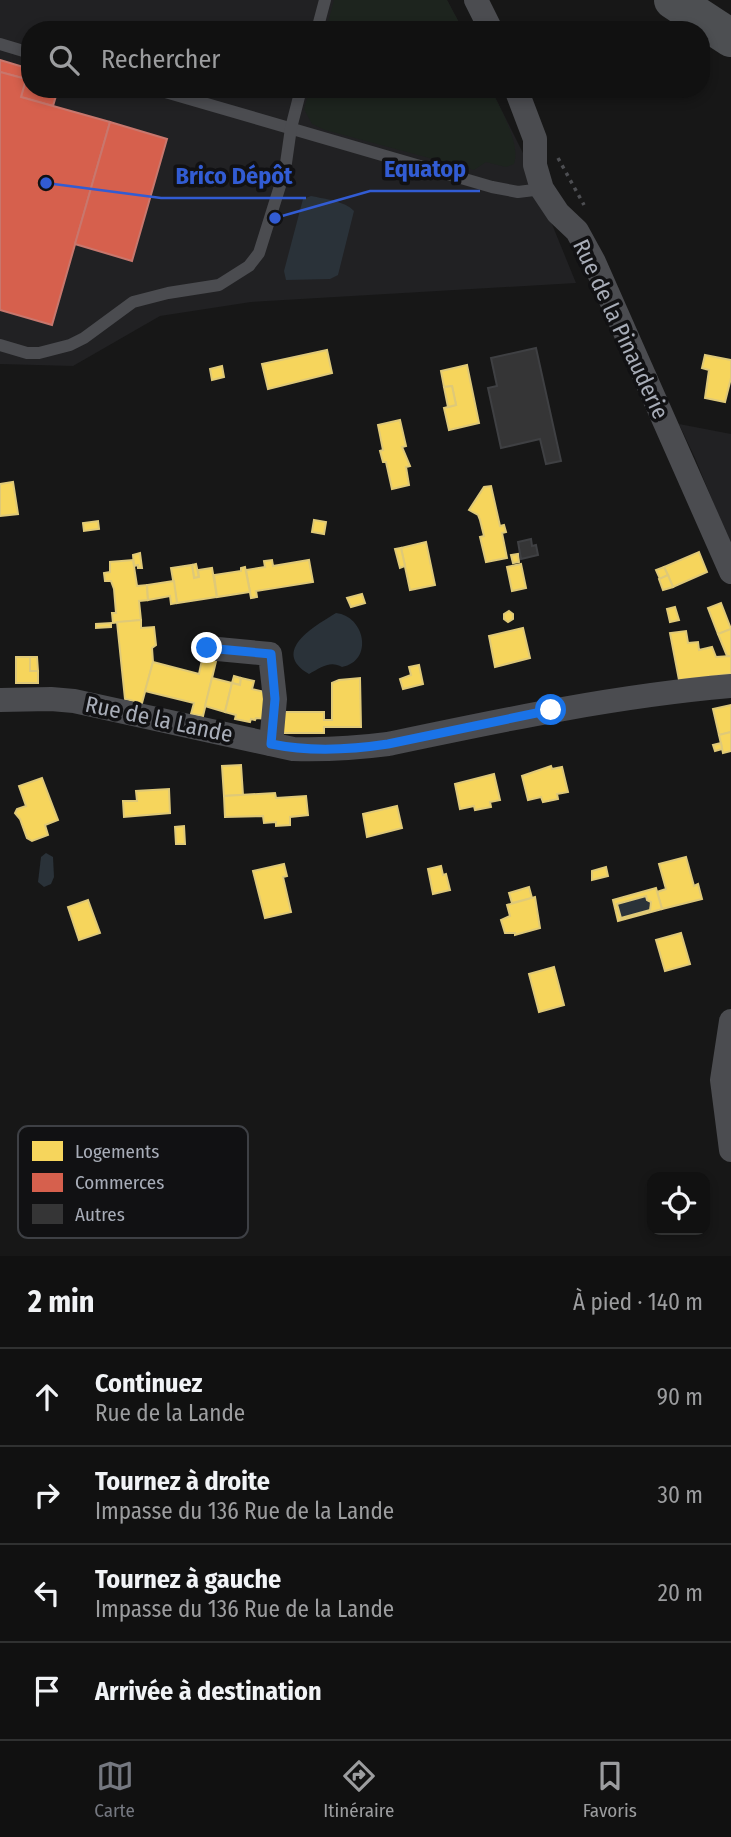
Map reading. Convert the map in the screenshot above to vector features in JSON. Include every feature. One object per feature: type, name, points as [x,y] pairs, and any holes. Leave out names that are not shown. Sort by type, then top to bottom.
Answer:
[{"type":"main road","points":[[673,0],[705,21]]},
{"type":"main road","points":[[710,24],[731,38]]},
{"type":"street","points":[[476,0],[486,21]]},
{"type":"street","name":"Rue de la Pinauderie","points":[[520,98],[536,139],[535,165],[542,189],[558,213],[577,232],[594,262],[731,572]]},
{"type":"street","points":[[207,648],[271,654],[275,699],[271,744]]},
{"type":"street","name":"Rue de la Lande","points":[[0,700],[74,701],[309,750],[362,748],[592,703],[662,692],[731,686]]},
{"type":"street","points":[[731,1021],[722,1080],[731,1150]]},
{"type":"lane","points":[[319,21],[325,0]]},
{"type":"lane","points":[[0,44],[21,50]]},
{"type":"lane","points":[[186,98],[492,187],[518,192],[542,189]]},
{"type":"lane","points":[[0,345],[27,353],[38,353],[70,345],[84,338],[133,302],[219,285],[249,266],[259,253],[285,170],[299,98]]},
{"type":"path","name":"Rue de la Pinauderie","points":[[570,183],[573,183],[584,205],[582,210]]},
{"type":"shaded area","points":[[0,0],[447,0],[458,21],[21,21],[21,98],[496,98],[523,153],[576,283],[251,302],[160,316],[73,366],[0,364]]},
{"type":"shaded area","points":[[334,0],[447,0],[458,21],[328,21]]},
{"type":"shaded area","points":[[307,98],[495,98],[515,146],[514,164],[506,167],[486,162],[474,170],[325,130],[312,124],[304,109]]},
{"type":"shaded area","points":[[311,196],[340,203],[354,211],[338,275],[330,279],[286,280],[284,271],[303,199]]},
{"type":"shaded area","points":[[679,424],[731,434],[731,546],[695,458]]},
{"type":"shaded area","points":[[336,613],[346,616],[359,630],[362,648],[359,656],[342,667],[329,665],[309,674],[298,665],[294,657],[295,648],[308,632]]},
{"type":"shaded area","points":[[46,853],[53,857],[54,877],[51,884],[44,887],[38,882],[41,857]]},
{"type":"shaded area","points":[[646,896],[651,903],[650,910],[621,918],[617,904]]},
{"type":"building: Logements","points":[[327,350],[332,373],[268,389],[262,364]]},
{"type":"building: Logements","points":[[705,355],[731,360],[731,378],[725,402],[705,398],[709,370],[702,368]]},
{"type":"building: Logements","points":[[467,365],[479,423],[449,430],[444,408],[456,405],[452,386],[444,387],[441,371]]},
{"type":"building: Logements","points":[[222,366],[224,377],[212,380],[210,369]]},
{"type":"building: Logements","points":[[452,386],[456,405],[448,407],[444,387]]},
{"type":"building: Logements","points":[[400,420],[406,446],[402,447],[410,466],[406,467],[409,485],[392,489],[386,462],[383,462],[380,451],[383,450],[378,425]]},
{"type":"building: Logements","points":[[13,482],[18,514],[0,516],[0,484]]},
{"type":"building: Logements","points":[[491,486],[500,526],[504,525],[506,532],[502,533],[507,558],[486,562],[480,537],[484,536],[480,520],[478,515],[469,510],[484,487]]},
{"type":"building: Logements","points":[[314,520],[326,522],[324,534],[312,532]]},
{"type":"building: Logements","points":[[98,521],[99,529],[84,531],[83,523]]},
{"type":"building: Logements","points":[[426,542],[435,585],[410,590],[401,548]]},
{"type":"building: Logements","points":[[401,548],[405,566],[400,568],[395,549]]},
{"type":"building: Logements","points":[[699,552],[707,572],[673,587],[664,567]]},
{"type":"building: Logements","points":[[140,553],[142,568],[138,568],[138,565],[134,566],[133,555]]},
{"type":"building: Logements","points":[[518,554],[519,562],[513,563],[511,555]]},
{"type":"building: Logements","points":[[133,560],[137,586],[147,585],[148,600],[139,601],[141,620],[113,623],[112,613],[116,613],[114,589],[111,581],[105,581],[104,573],[110,572],[110,562]]},
{"type":"building: Logements","points":[[272,560],[273,566],[309,560],[313,582],[256,591],[257,597],[251,598],[246,570],[265,567],[264,561]]},
{"type":"building: Logements","points":[[196,564],[199,577],[194,578],[192,565]]},
{"type":"building: Logements","points":[[521,564],[526,588],[512,591],[507,567]]},
{"type":"building: Logements","points":[[192,565],[194,578],[199,577],[198,570],[212,568],[217,597],[177,603],[171,568]]},
{"type":"building: Logements","points":[[245,567],[250,592],[217,597],[214,575],[241,571],[241,568]]},
{"type":"building: Logements","points":[[664,567],[668,575],[660,579],[656,570]]},
{"type":"building: Logements","points":[[668,575],[673,587],[663,590],[659,579]]},
{"type":"building: Logements","points":[[174,581],[177,603],[171,604],[170,596],[148,600],[147,585]]},
{"type":"building: Logements","points":[[362,594],[365,603],[351,607],[347,598]]},
{"type":"building: Logements","points":[[721,603],[731,629],[718,634],[708,608]]},
{"type":"building: Logements","points":[[675,607],[679,620],[670,622],[667,609]]},
{"type":"building: Logements","points":[[509,611],[513,614],[513,619],[508,622],[504,619],[504,614]]},
{"type":"building: Logements","points":[[141,620],[141,628],[154,627],[156,645],[152,648],[153,662],[142,703],[125,699],[117,622]]},
{"type":"building: Logements","points":[[111,623],[111,627],[96,628],[96,624]]},
{"type":"building: Logements","points":[[523,628],[530,658],[495,667],[489,636]]},
{"type":"building: Logements","points":[[731,629],[731,656],[727,656],[718,634]]},
{"type":"building: Logements","points":[[686,631],[688,643],[698,642],[699,650],[712,647],[716,657],[731,656],[731,674],[679,680],[670,633]]},
{"type":"building: Logements","points":[[203,655],[217,657],[203,716],[191,714],[194,703],[145,691],[153,662],[199,674]]},
{"type":"building: Logements","points":[[16,657],[30,657],[30,671],[38,671],[38,683],[16,683]]},
{"type":"building: Logements","points":[[30,657],[37,657],[38,671],[30,671]]},
{"type":"building: Logements","points":[[419,665],[423,684],[403,689],[400,679],[411,675],[409,667]]},
{"type":"building: Logements","points":[[234,676],[241,678],[240,685],[232,683]]},
{"type":"building: Logements","points":[[212,678],[232,683],[225,712],[205,706]]},
{"type":"building: Logements","points":[[241,678],[254,681],[252,689],[269,693],[267,719],[256,718],[250,722],[235,719],[236,715],[225,712],[232,683],[240,685]]},
{"type":"building: Logements","points":[[360,678],[361,727],[324,727],[324,733],[280,733],[284,712],[324,712],[324,720],[332,720],[332,683]]},
{"type":"building: Logements","points":[[731,705],[731,732],[719,735],[713,709]]},
{"type":"building: Logements","points":[[731,732],[731,751],[723,753],[719,735]]},
{"type":"building: Logements","points":[[721,743],[722,749],[715,751],[713,745]]},
{"type":"building: Logements","points":[[241,765],[243,795],[224,796],[222,766]]},
{"type":"building: Logements","points":[[551,766],[552,769],[562,767],[568,792],[557,794],[558,799],[543,802],[541,797],[528,800],[522,776]]},
{"type":"building: Logements","points":[[494,774],[500,800],[490,802],[491,807],[460,809],[455,784]]},
{"type":"building: Logements","points":[[42,778],[58,820],[45,825],[48,835],[32,841],[27,838],[15,813],[17,809],[26,806],[19,786]]},
{"type":"building: Logements","points":[[169,789],[170,813],[124,817],[123,801],[137,801],[136,791]]},
{"type":"building: Logements","points":[[275,793],[276,798],[306,796],[308,815],[290,817],[290,825],[276,826],[276,822],[264,823],[263,816],[225,817],[224,796]]},
{"type":"building: Logements","points":[[397,806],[402,828],[367,837],[363,814]]},
{"type":"building: Logements","points":[[184,826],[185,844],[176,844],[175,827]]},
{"type":"building: Logements","points":[[686,857],[694,886],[698,884],[702,899],[662,909],[657,892],[666,889],[659,864]]},
{"type":"building: Logements","points":[[284,864],[287,876],[283,877],[291,912],[265,918],[253,871]]},
{"type":"building: Logements","points":[[441,866],[450,890],[433,894],[428,869]]},
{"type":"building: Logements","points":[[606,867],[608,876],[592,880],[592,871]]},
{"type":"building: Logements","points":[[529,887],[532,898],[512,903],[509,893]]},
{"type":"building: Logements","points":[[656,888],[662,909],[618,921],[613,900]],"holes":[[[646,896],[651,902],[650,910],[621,918],[617,904]]]},
{"type":"building: Logements","points":[[535,897],[540,928],[515,935],[505,933],[501,920],[510,916],[507,905]]},
{"type":"building: Logements","points":[[88,900],[100,933],[79,940],[68,907]]},
{"type":"building: Logements","points":[[681,933],[690,964],[665,971],[656,940]]},
{"type":"building: Logements","points":[[554,967],[564,1005],[539,1012],[529,974]]},
{"type":"building: Commerces","points":[[0,60],[21,66],[21,78],[0,72]]},
{"type":"building: Commerces","points":[[0,72],[21,78],[21,98],[110,122],[52,325],[0,310]]},
{"type":"building: Commerces","points":[[25,98],[55,98],[53,106]]},
{"type":"building: Commerces","points":[[110,122],[167,139],[132,261],[75,244]]},
{"type":"building: Autres","points":[[536,348],[561,461],[546,464],[540,439],[501,448],[488,388],[497,386],[491,358]]},
{"type":"building: Autres","points":[[531,539],[532,546],[536,545],[538,555],[521,559],[518,542]]},
{"type":"place","name":"Brico Dépôt","points":[[46,183]]},
{"type":"place","name":"Equatop","points":[[275,218]]},
{"type":"route","points":[[207,648],[271,654],[275,699],[271,744],[293,749],[362,748],[551,710]]}]
